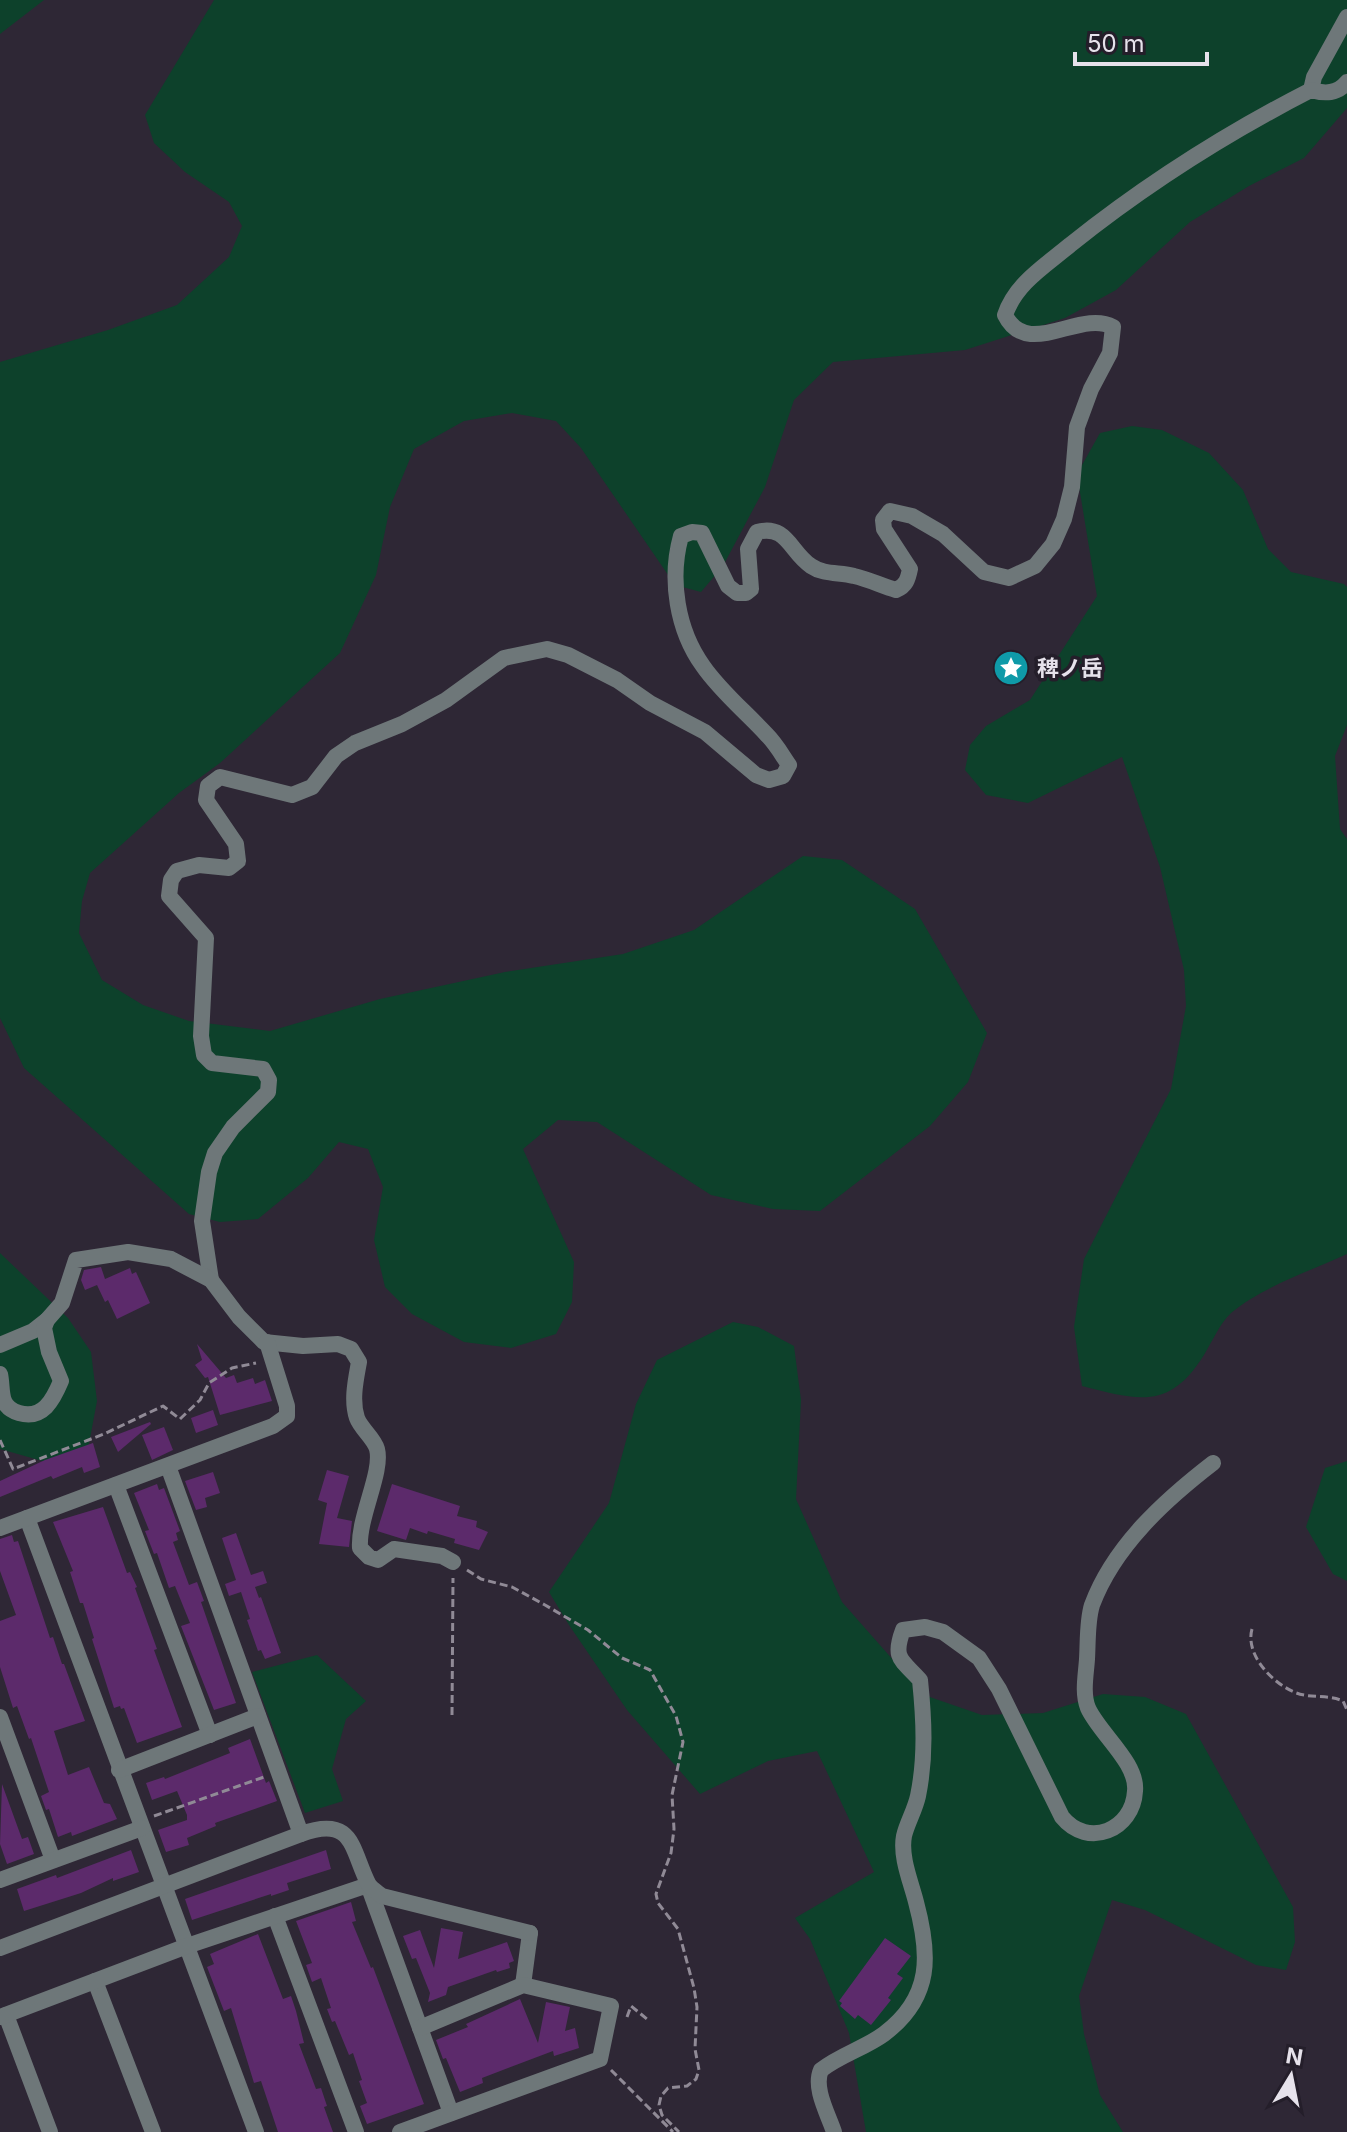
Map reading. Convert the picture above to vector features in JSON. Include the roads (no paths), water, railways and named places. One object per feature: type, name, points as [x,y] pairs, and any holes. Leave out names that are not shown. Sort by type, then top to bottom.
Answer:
[{"type":"street","points":[[1311,90],[1314,77],[1347,17]]},
{"type":"street","points":[[211,1280],[202,1221],[209,1172],[215,1153],[233,1127],[268,1092],[269,1080],[263,1069],[212,1063],[204,1055],[201,1036],[206,938],[169,896],[171,880],[177,871],[199,865],[229,868],[238,861],[236,844],[206,800],[208,786],[220,777],[292,795],[312,787],[336,756],[355,743],[402,724],[446,700],[504,658],[547,649],[568,655],[617,680],[650,703],[705,732],[756,775],[769,780],[783,776],[789,765],[770,737],[703,666],[689,642],[673,571],[681,536],[692,532],[702,533],[728,586],[737,593],[746,593],[751,589],[748,549],[757,532],[769,529],[779,532],[811,566],[896,590],[901,588],[908,580],[910,569],[884,529],[883,520],[890,511],[912,516],[933,528],[984,572],[1009,578],[1035,566],[1053,544],[1064,519],[1072,487],[1077,427],[1091,389],[1110,353],[1113,327],[1104,322],[1048,333],[1020,333],[1009,324],[1005,315],[1010,301],[1024,282],[1118,206],[1241,126],[1311,90],[1322,93],[1340,90],[1347,82]]},
{"type":"street","points":[[0,1345],[33,1331],[47,1320],[62,1303],[76,1260],[128,1252],[171,1259],[211,1280],[239,1317],[267,1342],[303,1346],[338,1344],[351,1349],[359,1362],[354,1391],[357,1418],[378,1449],[377,1465],[362,1516],[360,1548],[369,1557],[378,1560],[394,1549],[442,1556],[453,1562]]},
{"type":"street","points":[[0,1374],[4,1401],[11,1411],[28,1416],[39,1413],[53,1400],[61,1381],[49,1352],[44,1328],[47,1320]]},
{"type":"street","points":[[0,1528],[273,1426],[287,1416],[287,1406],[267,1342]]},
{"type":"street","points":[[834,2132],[821,2093],[818,2076],[821,2070],[884,2034],[904,2014],[918,1992],[926,1969],[922,1924],[904,1854],[904,1836],[918,1797],[924,1754],[924,1720],[920,1680],[900,1660],[897,1646],[903,1630],[925,1627],[943,1632],[979,1658],[999,1689],[1062,1817],[1071,1827],[1080,1832],[1098,1834],[1115,1825],[1129,1815],[1136,1788],[1133,1774],[1088,1707],[1084,1687],[1091,1608],[1104,1580],[1133,1537],[1160,1508],[1213,1463]]},
{"type":"street","points":[[168,1466],[301,1834]]},
{"type":"street","points":[[116,1485],[210,1735]]},
{"type":"street","points":[[27,1518],[256,2132]]},
{"type":"street","points":[[119,1770],[258,1716]]},
{"type":"street","points":[[0,1717],[53,1860]]},
{"type":"street","points":[[0,1880],[140,1824]]},
{"type":"street","points":[[0,1948],[301,1834],[329,1829],[343,1833],[352,1842],[451,2113]]},
{"type":"street","points":[[50,2132],[3,2016],[187,1946],[368,1885]]},
{"type":"street","points":[[368,1885],[382,1896],[530,1933],[523,1985]]},
{"type":"street","points":[[275,1916],[356,2132]]},
{"type":"street","points":[[95,1981],[153,2132]]},
{"type":"street","points":[[400,2132],[600,2059],[611,2006],[523,1985],[420,2028]]},
{"type":"place","name":"稗ノ岳","points":[[1011,668]]}]
